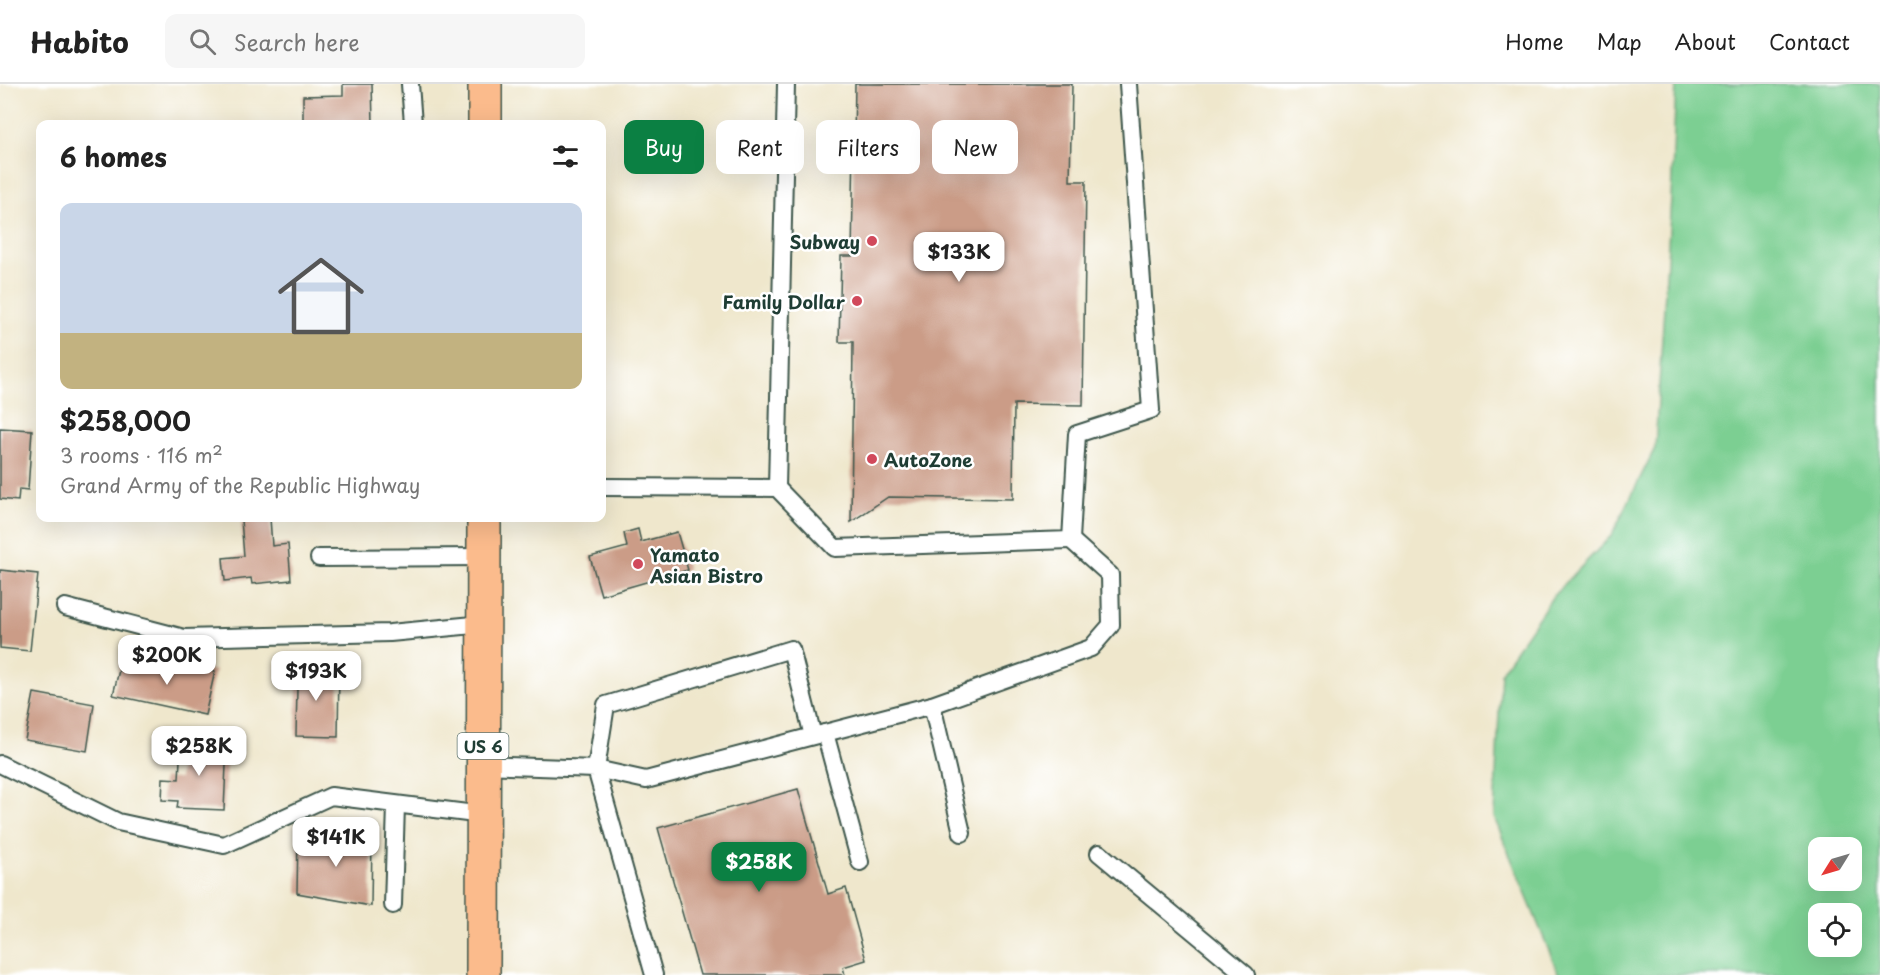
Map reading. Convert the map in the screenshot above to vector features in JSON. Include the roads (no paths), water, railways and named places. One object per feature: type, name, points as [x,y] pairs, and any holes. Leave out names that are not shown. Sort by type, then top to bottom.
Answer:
[{"type":"main road","points":[[485,84],[485,120]]},
{"type":"main road","name":"US 6","points":[[483,975],[484,522]]},
{"type":"lane","points":[[410,84],[413,120]]},
{"type":"lane","points":[[483,765],[596,769],[646,780],[932,705],[1091,648],[1111,625],[1110,575],[1071,540],[835,548],[777,488],[786,84]]},
{"type":"lane","points":[[1071,540],[1077,434],[1151,410],[1128,84]]},
{"type":"lane","points":[[606,487],[777,488]]},
{"type":"lane","points":[[319,558],[484,557]]},
{"type":"lane","points":[[65,607],[184,638],[390,633],[484,624]]},
{"type":"lane","points":[[654,975],[596,769],[606,705],[791,649],[860,862]]},
{"type":"lane","points":[[932,705],[962,833]]},
{"type":"lane","points":[[0,764],[118,822],[224,844],[331,796],[483,815]]},
{"type":"lane","points":[[393,905],[396,805]]},
{"type":"lane","points":[[1100,853],[1246,975]]},
{"type":"place","name":"Subway","points":[[872,241]]},
{"type":"place","name":"Family Dollar","points":[[857,301]]},
{"type":"place","name":"AutoZone","points":[[872,459]]},
{"type":"place","name":"Yamato Asian Bistro","points":[[638,564]]}]
